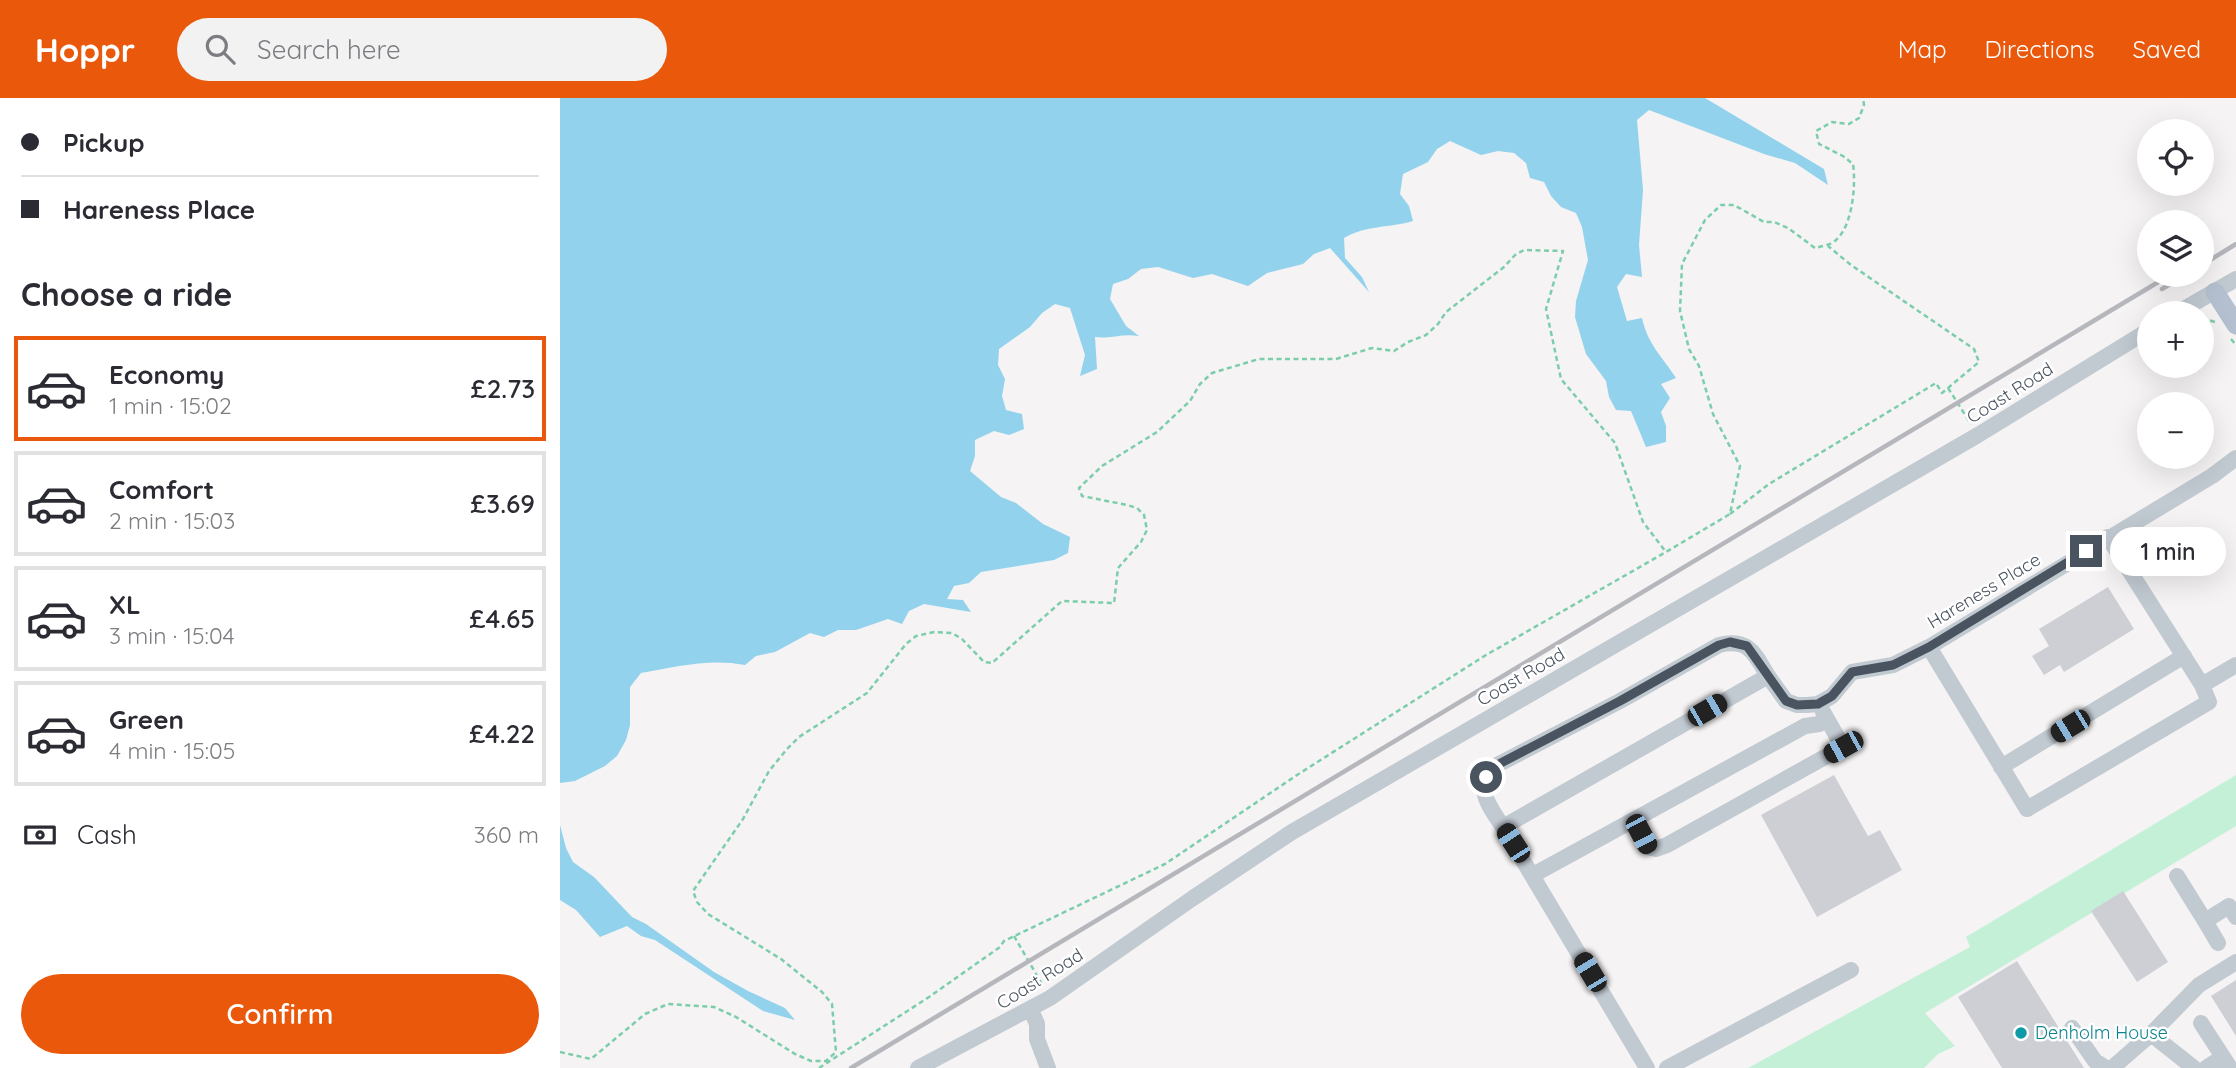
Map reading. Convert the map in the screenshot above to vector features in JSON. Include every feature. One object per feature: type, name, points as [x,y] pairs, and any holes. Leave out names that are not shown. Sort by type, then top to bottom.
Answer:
[{"type":"main road","points":[[2214,292],[2236,325]]},
{"type":"street","points":[[2198,301],[2236,279]]},
{"type":"street","name":"Coast Road","points":[[918,1068],[1031,1010],[1292,832],[1979,435],[2137,337]]},
{"type":"street","name":"Hareness Place","points":[[1818,704],[1832,696],[1852,672],[1893,665],[1929,647],[2212,476],[2236,458]]},
{"type":"street","points":[[1929,647],[2027,809],[2209,702],[2202,685],[2108,537]]},
{"type":"street","points":[[1634,821],[1648,847],[1656,849],[1843,747],[1818,704],[1797,705],[1786,701],[1754,652],[1747,646],[1730,642],[1719,645],[1490,770],[1486,777],[1484,794],[1647,1068]]},
{"type":"street","points":[[2001,767],[2184,656]]},
{"type":"street","points":[[2202,685],[2236,665]]},
{"type":"street","points":[[1503,827],[1768,676]]},
{"type":"street","points":[[1533,875],[1805,726],[1827,720]]},
{"type":"street","points":[[2177,876],[2218,943]]},
{"type":"street","points":[[2205,921],[2229,906],[2236,917]]},
{"type":"street","points":[[2072,1028],[2095,1061],[2109,1068],[2151,1034],[2199,985],[2236,962]]},
{"type":"street","points":[[1667,1068],[1851,970]]},
{"type":"street","points":[[1031,1010],[1037,1024],[1037,1039],[1048,1068]]},
{"type":"street","points":[[2201,1023],[2227,1062],[2206,1068]]},
{"type":"street","points":[[2151,1034],[2194,1068]]},
{"type":"path","points":[[1730,514],[1740,466],[1722,434],[1699,366],[1689,349],[1679,311],[1682,264],[1704,220],[1721,205],[1734,205],[1764,222],[1774,222],[1788,228],[1815,247],[1837,239],[1845,226],[1856,183],[1853,164],[1819,144],[1816,131],[1832,122],[1849,124],[1858,118],[1864,105],[1863,98]]},
{"type":"path","points":[[819,1068],[929,997],[1014,936],[1165,864],[1308,768],[1486,655],[1730,514],[1769,484],[1936,383],[1942,393],[1979,362],[1974,349],[1843,259],[1828,248],[1827,244]]},
{"type":"path","points":[[560,1052],[591,1059],[645,1014],[668,1004],[714,1007],[811,1061],[825,1060],[836,1052],[832,1004],[822,992],[782,959],[708,914],[697,902],[693,891],[743,819],[769,771],[787,749],[799,737],[867,693],[906,644],[916,636],[934,632],[952,633],[962,639],[984,662],[992,663],[1062,601],[1114,603],[1118,568],[1141,542],[1147,530],[1144,515],[1137,508],[1082,496],[1079,488],[1102,466],[1157,432],[1190,401],[1200,384],[1212,373],[1259,359],[1336,359],[1372,348],[1394,351],[1426,335],[1446,312],[1504,267],[1515,255],[1524,250],[1563,251],[1546,309],[1561,379],[1615,443],[1643,522],[1666,552]]},
{"type":"path","points":[[1948,388],[1979,435]]},
{"type":"path","points":[[1014,936],[1050,998]]},
{"type":"green space","points":[[2236,775],[2236,826],[1925,1013],[1955,1046],[1938,1054],[1924,1068],[1748,1068],[1970,947],[1966,937]]},
{"type":"water","points":[[560,98],[1705,98],[1824,169],[1828,185],[1795,163],[1764,154],[1649,110],[1637,120],[1643,190],[1639,245],[1642,277],[1626,274],[1617,287],[1627,321],[1642,318],[1652,343],[1676,378],[1661,384],[1670,398],[1661,412],[1666,426],[1666,442],[1646,447],[1631,411],[1616,410],[1609,397],[1606,381],[1586,354],[1575,317],[1576,301],[1588,260],[1582,227],[1576,213],[1561,207],[1544,182],[1530,178],[1526,163],[1514,153],[1498,151],[1481,155],[1450,141],[1437,149],[1428,162],[1403,174],[1400,194],[1409,206],[1413,221],[1369,229],[1344,238],[1345,258],[1362,277],[1369,292],[1330,248],[1314,254],[1303,264],[1267,273],[1248,286],[1212,274],[1193,278],[1158,267],[1141,269],[1128,279],[1113,284],[1110,299],[1126,326],[1139,336],[1095,337],[1097,369],[1080,376],[1085,355],[1070,308],[1055,304],[1042,313],[1030,327],[999,349],[998,365],[1005,379],[1002,396],[1006,410],[1022,414],[1024,429],[1009,435],[994,431],[975,440],[975,456],[970,471],[1001,497],[1016,503],[1043,524],[1070,537],[1068,553],[1054,560],[981,572],[969,583],[954,586],[947,599],[963,600],[971,612],[924,604],[909,611],[902,624],[888,619],[856,630],[838,630],[824,637],[810,633],[775,652],[756,656],[745,665],[706,663],[641,673],[630,687],[630,725],[626,740],[617,756],[605,766],[575,781],[560,783]]},
{"type":"water","points":[[560,825],[573,862],[594,877],[632,917],[714,972],[785,1008],[795,1020],[763,1011],[655,940],[641,936],[627,926],[600,937],[576,910],[560,900]]},
{"type":"building","points":[[2108,587],[2134,629],[2064,672],[2060,665],[2044,675],[2032,656],[2049,646],[2039,629]]},
{"type":"building","points":[[1834,775],[1868,836],[1880,830],[1902,870],[1817,917],[1761,815]]},
{"type":"building","points":[[2123,891],[2168,962],[2137,982],[2091,911]]},
{"type":"building","name":"Denholm House","points":[[2017,961],[2084,1068],[2002,1068],[1958,997]]},
{"type":"building","points":[[2236,980],[2236,1036],[2211,996]]},
{"type":"railway","points":[[2214,258],[2236,244]]},
{"type":"railway","points":[[851,1068],[2150,287]]},
{"type":"place","name":"Denholm House","points":[[2021,1033]]},
{"type":"route","points":[[1486,777],[1490,770],[1499,764],[1620,701],[1719,645],[1730,642],[1747,646],[1754,652],[1786,701],[1797,705],[1818,704],[1832,696],[1852,672],[1893,665],[1929,647],[2086,551]]}]
